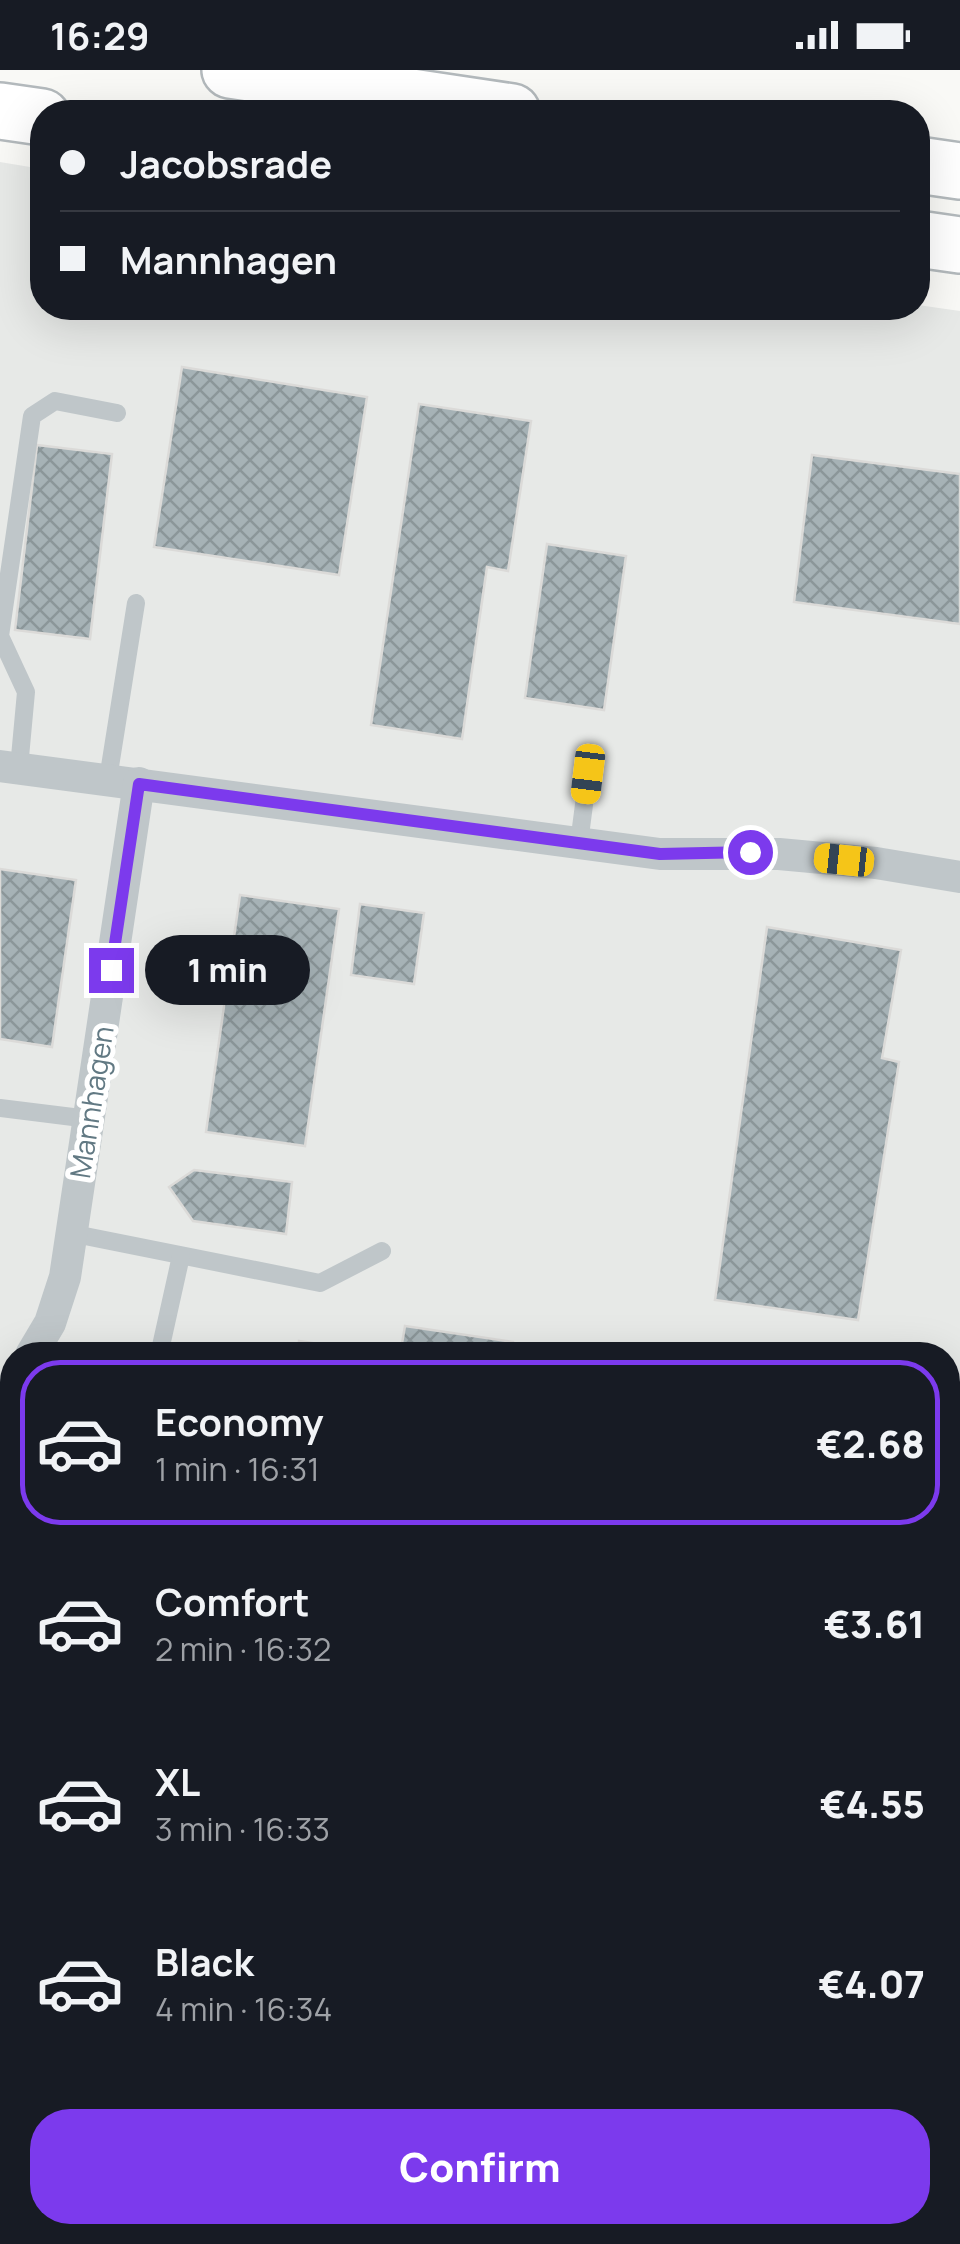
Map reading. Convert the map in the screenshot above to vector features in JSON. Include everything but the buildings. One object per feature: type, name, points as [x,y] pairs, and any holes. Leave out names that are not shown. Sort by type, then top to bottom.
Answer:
[{"type":"highway","points":[[230,70],[431,100]]},
{"type":"highway","points":[[0,111],[30,115]]},
{"type":"highway","points":[[930,167],[960,171]]},
{"type":"highway","points":[[930,241],[960,245]]},
{"type":"street","points":[[10,767],[688,856],[779,854],[960,877]]},
{"type":"street","name":"Mannhagen","points":[[39,1342],[50,1323],[65,1276],[90,1119],[123,782]]},
{"type":"lane","points":[[10,767],[26,692],[0,636],[32,416],[55,400],[117,413]]},
{"type":"lane","points":[[123,782],[136,602]]},
{"type":"lane","points":[[579,843],[588,774]]},
{"type":"lane","points":[[0,1108],[90,1119]]},
{"type":"lane","points":[[70,1233],[320,1283],[382,1251]]},
{"type":"lane","points":[[162,1342],[181,1256]]},
{"type":"shaded area","points":[[0,162],[30,167],[30,320],[930,320],[930,307],[960,311],[960,1342],[0,1342]]},
{"type":"route","points":[[111,970],[139,784],[660,854],[750,852]]}]
